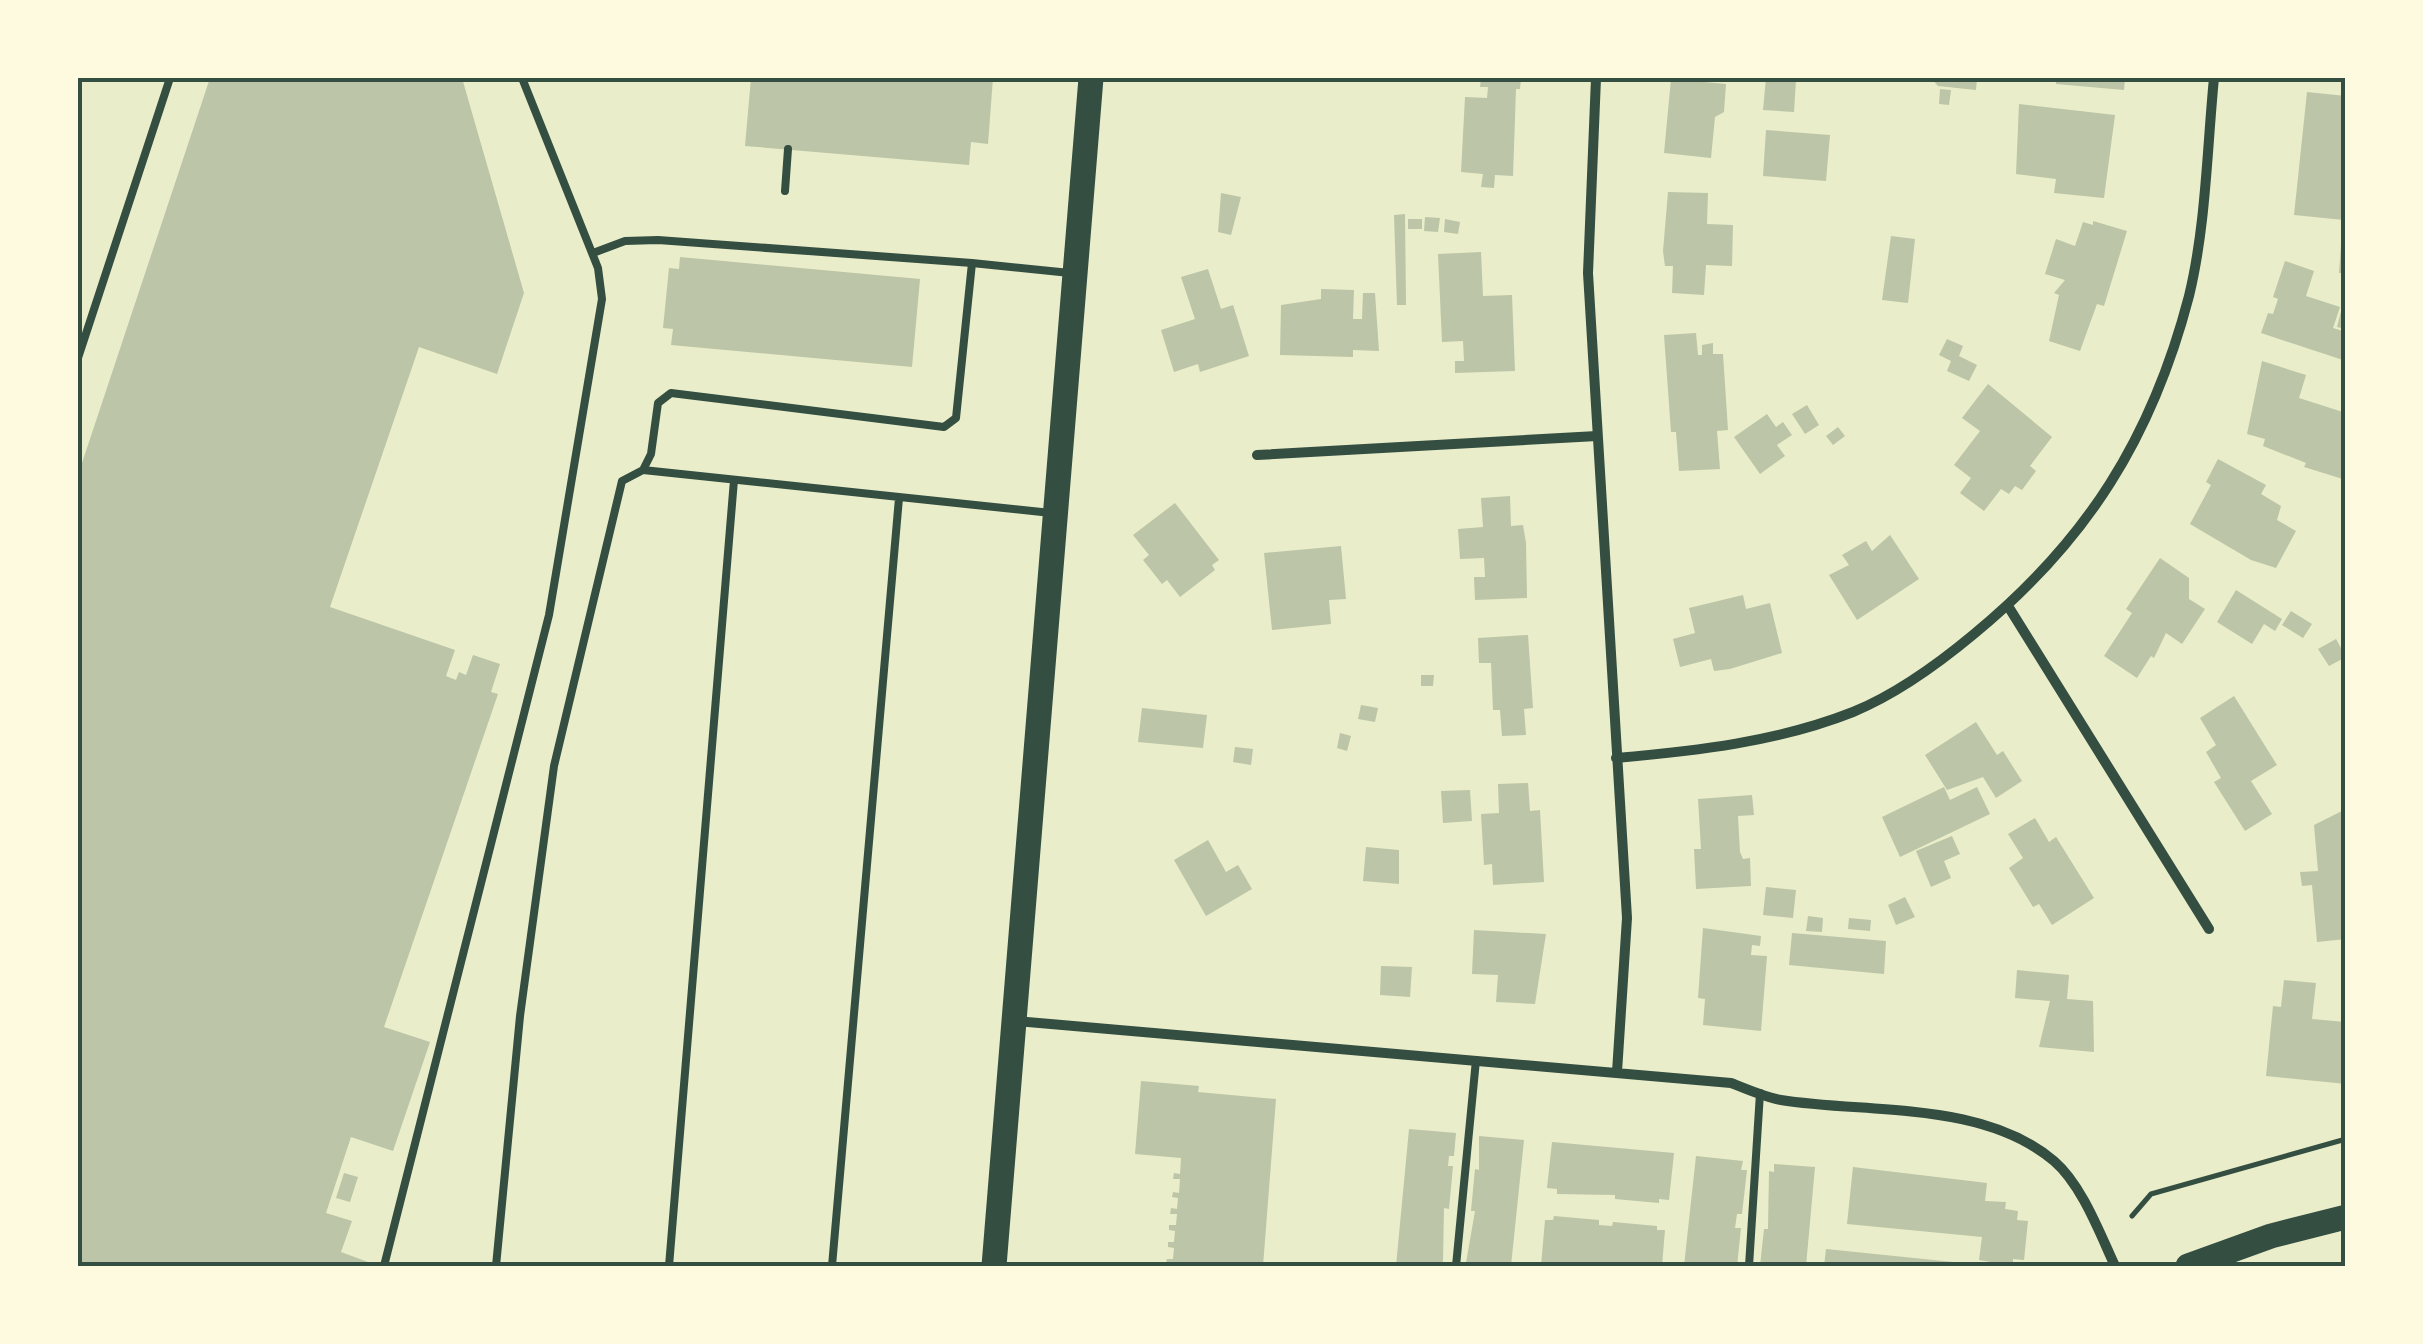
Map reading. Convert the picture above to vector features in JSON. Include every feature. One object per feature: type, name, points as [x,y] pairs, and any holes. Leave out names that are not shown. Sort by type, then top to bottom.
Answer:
[{"type":"main road","points":[[994,1266],[1091,78]]},
{"type":"main road","points":[[2188,1266],[2271,1236],[2346,1217]]},
{"type":"street","points":[[1596,78],[1588,211],[1627,918],[1617,1072]]},
{"type":"street","points":[[1616,758],[1739,742],[1855,711],[1950,654],[2050,567],[2100,503],[2156,398],[2196,260],[2214,78]]},
{"type":"street","points":[[1257,455],[1598,436]]},
{"type":"street","points":[[2008,606],[2209,929]]},
{"type":"street","points":[[1014,1021],[1730,1083],[1778,1099],[1912,1112],[2011,1134],[2056,1163],[2116,1266]]},
{"type":"lane","points":[[78,358],[170,78]]},
{"type":"lane","points":[[384,1266],[548,615],[602,299],[593,254],[522,78]]},
{"type":"lane","points":[[784,191],[788,149]]},
{"type":"lane","points":[[593,254],[624,242],[658,240],[972,262],[1075,274]]},
{"type":"lane","points":[[643,470],[651,454],[658,403],[671,393],[944,427],[956,418],[972,262]]},
{"type":"lane","points":[[496,1266],[520,1016],[554,766],[622,481],[643,470],[1055,513]]},
{"type":"lane","points":[[668,1266],[734,480]]},
{"type":"lane","points":[[832,1266],[899,498]]},
{"type":"lane","points":[[1456,1266],[1476,1060]]},
{"type":"lane","points":[[1748,1266],[1760,1093]]},
{"type":"path","points":[[2132,1216],[2151,1194],[2346,1138]]},
{"type":"building","points":[[210,78],[462,78],[524,293],[497,374],[419,347],[330,607],[455,650],[446,676],[456,680],[459,672],[466,675],[473,655],[500,664],[491,692],[498,694],[384,1027],[430,1042],[393,1151],[351,1137],[326,1213],[352,1221],[341,1252],[368,1262],[366,1266],[78,1266],[78,475]]},
{"type":"building","points":[[751,78],[993,78],[988,144],[971,142],[969,165],[745,146]]},
{"type":"building","points":[[1481,78],[1521,78],[1520,89],[1516,89],[1513,176],[1495,175],[1494,188],[1481,187],[1483,174],[1461,172],[1465,97],[1487,98],[1488,87],[1480,87]]},
{"type":"building","points":[[1766,78],[1796,80],[1794,112],[1763,110]]},
{"type":"building","points":[[1931,78],[1977,78],[1976,90],[1938,86]]},
{"type":"building","points":[[2056,78],[2125,78],[2124,90],[2056,84]]},
{"type":"building","points":[[1671,79],[1726,84],[1724,112],[1715,117],[1711,158],[1664,153]]},
{"type":"building","points":[[1940,89],[1951,90],[1949,105],[1939,104]]},
{"type":"building","points":[[2307,92],[2346,96],[2344,220],[2294,215]]},
{"type":"building","points":[[2019,104],[2115,115],[2104,198],[2054,193],[2056,179],[2016,174]]},
{"type":"building","points":[[1766,130],[1830,135],[1826,181],[1763,176]]},
{"type":"building","points":[[1668,192],[1708,193],[1707,224],[1733,225],[1732,266],[1706,265],[1704,295],[1672,293],[1673,266],[1665,266],[1663,251]]},
{"type":"building","points":[[1221,193],[1241,197],[1231,235],[1218,232]]},
{"type":"building","points":[[1405,214],[1406,305],[1397,305],[1394,215]]},
{"type":"building","points":[[1425,217],[1440,218],[1438,232],[1424,231]]},
{"type":"building","points":[[1408,219],[1422,219],[1422,229],[1408,229]]},
{"type":"building","points":[[1445,219],[1460,222],[1458,234],[1444,232]]},
{"type":"building","points":[[2093,221],[2127,231],[2104,306],[2097,304],[2080,351],[2049,341],[2059,295],[2054,293],[2065,280],[2045,274],[2056,239],[2075,246],[2083,222],[2093,225]]},
{"type":"building","points":[[1891,236],[1915,239],[1908,303],[1882,300]]},
{"type":"building","points":[[2341,245],[2346,246],[2346,273],[2339,273]]},
{"type":"building","points":[[1481,252],[1483,296],[1512,295],[1515,371],[1455,373],[1455,361],[1464,361],[1463,341],[1442,342],[1438,254]]},
{"type":"building","points":[[680,257],[920,279],[912,367],[671,345],[673,329],[663,328],[669,268],[679,269]]},
{"type":"building","points":[[2285,261],[2314,271],[2306,296],[2340,307],[2333,328],[2346,332],[2346,361],[2261,333],[2278,299],[2273,297]]},
{"type":"building","points":[[1208,269],[1221,309],[1233,305],[1249,356],[1200,372],[1198,364],[1174,372],[1161,330],[1195,319],[1181,277]]},
{"type":"building","points":[[1321,289],[1354,290],[1353,319],[1362,319],[1363,293],[1375,293],[1379,351],[1353,350],[1353,357],[1280,355],[1281,305],[1321,299]]},
{"type":"building","points":[[2346,301],[2346,329],[2337,327]]},
{"type":"building","points":[[1696,333],[1698,355],[1702,355],[1702,345],[1713,343],[1713,354],[1723,354],[1728,430],[1717,431],[1720,469],[1679,471],[1676,432],[1671,432],[1664,335]]},
{"type":"building","points":[[1947,339],[1963,346],[1959,356],[1977,365],[1969,381],[1947,371],[1951,361],[1939,355]]},
{"type":"building","points":[[2262,361],[2306,375],[2299,398],[2346,413],[2346,480],[2304,467],[2306,463],[2263,446],[2265,439],[2247,434]]},
{"type":"building","points":[[1988,384],[2052,437],[2030,466],[2036,471],[2022,490],[2015,486],[2009,494],[2001,489],[1984,511],[1960,493],[1971,478],[1954,465],[1980,431],[1962,418]]},
{"type":"building","points":[[1807,405],[1819,425],[1805,434],[1792,414]]},
{"type":"building","points":[[1767,414],[1776,427],[1783,422],[1792,435],[1777,445],[1785,456],[1760,474],[1734,437]]},
{"type":"building","points":[[1838,427],[1845,436],[1833,445],[1826,436]]},
{"type":"building","points":[[2218,459],[2266,485],[2261,494],[2281,506],[2277,520],[2296,531],[2276,568],[2251,560],[2190,524],[2211,485],[2206,482]]},
{"type":"building","points":[[1510,496],[1511,526],[1523,525],[1526,543],[1527,598],[1475,600],[1474,577],[1485,577],[1484,558],[1460,559],[1458,529],[1483,527],[1481,498]]},
{"type":"building","points":[[1175,503],[1219,560],[1212,565],[1215,570],[1180,597],[1167,580],[1162,584],[1143,560],[1149,555],[1133,535]]},
{"type":"building","points":[[1890,535],[1919,579],[1857,620],[1829,575],[1849,565],[1842,555],[1866,541],[1872,551]]},
{"type":"building","points":[[1341,546],[1346,599],[1329,600],[1331,624],[1272,630],[1264,553]]},
{"type":"building","points":[[2160,558],[2189,578],[2189,599],[2205,609],[2182,644],[2166,633],[2154,658],[2151,656],[2137,678],[2104,656],[2132,613],[2126,609]]},
{"type":"building","points":[[2236,590],[2282,619],[2275,631],[2264,624],[2252,644],[2217,622]]},
{"type":"building","points":[[1743,595],[1746,609],[1770,603],[1782,653],[1730,669],[1714,671],[1711,659],[1680,667],[1673,639],[1695,633],[1689,608]]},
{"type":"building","points":[[2291,611],[2312,624],[2303,638],[2282,625]]},
{"type":"building","points":[[1528,635],[1533,708],[1524,709],[1526,735],[1502,736],[1500,710],[1493,710],[1491,663],[1479,663],[1478,638]]},
{"type":"building","points":[[2336,639],[2346,657],[2329,666],[2318,649]]},
{"type":"building","points":[[1421,675],[1434,675],[1433,686],[1421,686]]},
{"type":"building","points":[[2234,696],[2277,765],[2251,781],[2272,814],[2245,831],[2214,782],[2221,778],[2206,752],[2216,745],[2200,718]]},
{"type":"building","points":[[1361,705],[1378,708],[1375,722],[1358,719]]},
{"type":"building","points":[[1142,708],[1207,715],[1203,748],[1138,742]]},
{"type":"building","points":[[1976,722],[1997,755],[2003,751],[2022,781],[1996,798],[1983,777],[1947,790],[1925,755]]},
{"type":"building","points":[[1340,733],[1351,736],[1347,751],[1337,748]]},
{"type":"building","points":[[1235,747],[1253,749],[1251,765],[1233,762]]},
{"type":"building","points":[[1528,783],[1530,811],[1540,810],[1544,882],[1493,885],[1492,864],[1484,865],[1481,814],[1499,813],[1498,784]]},
{"type":"building","points":[[1944,787],[1950,800],[1977,787],[1990,814],[1900,857],[1882,817]]},
{"type":"building","points":[[1470,790],[1472,821],[1443,823],[1441,791]]},
{"type":"building","points":[[1752,795],[1754,815],[1738,816],[1740,852],[1743,859],[1750,858],[1751,886],[1696,889],[1694,849],[1701,849],[1698,799]]},
{"type":"building","points":[[2346,809],[2346,939],[2317,942],[2312,885],[2302,886],[2300,872],[2318,871],[2314,825]]},
{"type":"building","points":[[2035,818],[2049,842],[2056,837],[2094,898],[2052,925],[2039,904],[2033,907],[2009,868],[2023,858],[2008,834]]},
{"type":"building","points":[[1952,836],[1960,854],[1944,861],[1951,878],[1931,887],[1916,851]]},
{"type":"building","points":[[1208,840],[1226,872],[1238,865],[1252,889],[1206,916],[1174,860]]},
{"type":"building","points":[[1366,847],[1399,850],[1399,884],[1363,881]]},
{"type":"building","points":[[1766,887],[1796,890],[1793,918],[1763,915]]},
{"type":"building","points":[[1905,897],[1915,917],[1896,925],[1888,905]]},
{"type":"building","points":[[1808,916],[1823,918],[1822,932],[1806,931]]},
{"type":"building","points":[[1849,918],[1871,920],[1870,931],[1848,929]]},
{"type":"building","points":[[1703,928],[1761,936],[1760,946],[1752,945],[1751,955],[1767,956],[1761,1031],[1703,1025],[1705,999],[1698,998]]},
{"type":"building","points":[[1474,930],[1546,934],[1535,1004],[1496,1002],[1498,975],[1472,974]]},
{"type":"building","points":[[1792,933],[1886,941],[1884,974],[1789,965]]},
{"type":"building","points":[[1381,966],[1412,967],[1410,997],[1380,995]]},
{"type":"building","points":[[2017,970],[2069,975],[2067,999],[2093,1001],[2094,1052],[2039,1047],[2050,1001],[2015,998]]},
{"type":"building","points":[[2284,980],[2316,983],[2312,1019],[2345,1022],[2346,1084],[2266,1076],[2273,1006],[2281,1007]]},
{"type":"building","points":[[1141,1081],[1199,1086],[1198,1092],[1276,1099],[1263,1266],[1166,1264],[1167,1259],[1173,1259],[1174,1248],[1168,1247],[1168,1242],[1174,1242],[1175,1231],[1169,1230],[1169,1225],[1176,1225],[1177,1214],[1170,1214],[1171,1208],[1177,1209],[1178,1198],[1172,1197],[1173,1192],[1179,1193],[1180,1179],[1173,1179],[1174,1173],[1180,1174],[1181,1158],[1135,1154]]},
{"type":"building","points":[[1409,1129],[1456,1133],[1454,1156],[1449,1156],[1448,1166],[1453,1166],[1449,1209],[1444,1208],[1443,1261],[1439,1266],[1396,1266]]},
{"type":"building","points":[[1479,1136],[1524,1140],[1511,1266],[1466,1263],[1475,1211],[1471,1211],[1475,1169],[1479,1170]]},
{"type":"building","points":[[1552,1142],[1674,1153],[1669,1200],[1659,1199],[1659,1203],[1615,1199],[1615,1195],[1557,1194],[1557,1189],[1547,1188]]},
{"type":"building","points":[[1696,1156],[1743,1161],[1741,1170],[1747,1170],[1742,1214],[1737,1214],[1735,1228],[1741,1228],[1737,1266],[1684,1266]]},
{"type":"building","points":[[1774,1164],[1815,1167],[1806,1266],[1760,1266],[1764,1229],[1768,1229],[1769,1171],[1774,1172]]},
{"type":"building","points":[[1853,1167],[1987,1183],[1985,1201],[2006,1202],[2005,1209],[2018,1211],[2017,1220],[2028,1221],[2024,1260],[2013,1259],[2013,1266],[1979,1260],[1982,1237],[1847,1224]]},
{"type":"building","points":[[344,1173],[358,1177],[350,1202],[336,1198]]},
{"type":"building","points":[[1554,1216],[1599,1220],[1599,1225],[1612,1226],[1613,1222],[1657,1226],[1657,1230],[1665,1230],[1662,1266],[1541,1266],[1545,1220],[1553,1220]]},
{"type":"building","points":[[1826,1249],[1973,1264],[1973,1266],[1824,1266]]}]
